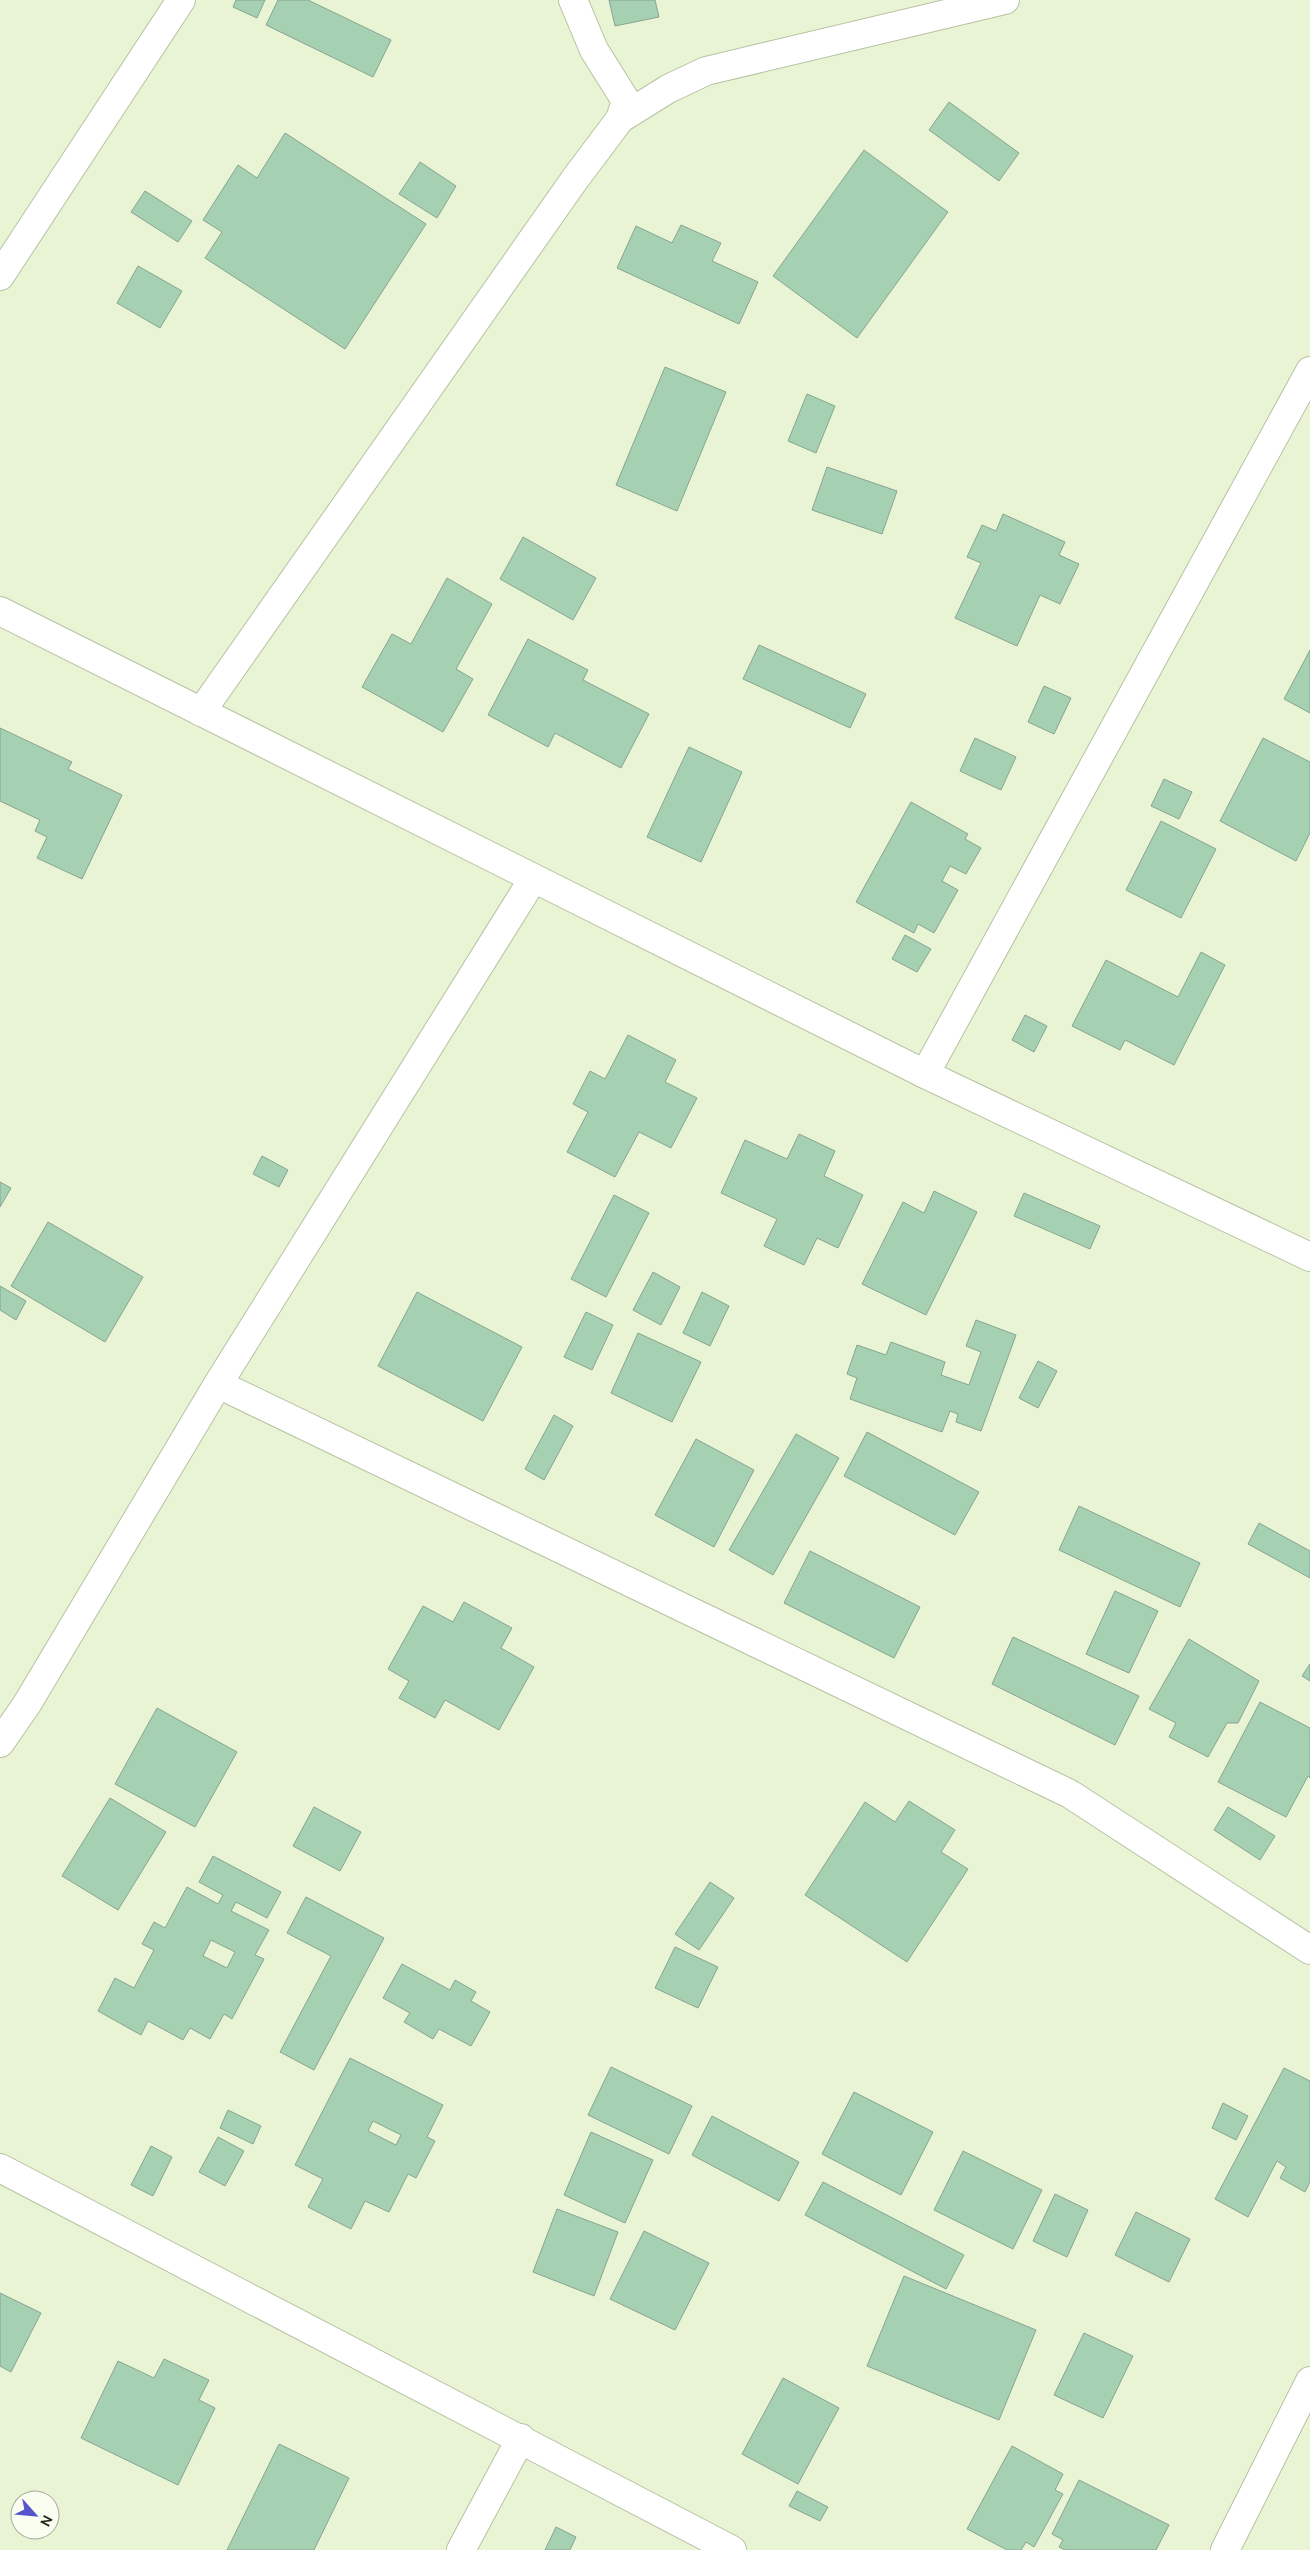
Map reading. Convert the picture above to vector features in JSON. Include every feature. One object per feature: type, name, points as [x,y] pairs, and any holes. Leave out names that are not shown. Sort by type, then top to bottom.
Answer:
[{"type":"street","points":[[1,272],[181,0]]},
{"type":"street","points":[[201,712],[569,187],[620,119],[626,100],[594,50],[573,0]]},
{"type":"street","points":[[620,119],[668,90],[706,71],[1005,0]]},
{"type":"street","points":[[926,1074],[1310,371]]},
{"type":"street","points":[[0,611],[532,879],[926,1074],[1310,1257]]},
{"type":"street","points":[[0,1743],[27,1704],[218,1384],[532,879]]},
{"type":"street","points":[[218,1384],[1070,1794],[1310,1950]]},
{"type":"street","points":[[0,2168],[521,2438],[732,2550]]},
{"type":"street","points":[[1225,2550],[1310,2381]]},
{"type":"street","points":[[461,2550],[521,2438]]},
{"type":"building","points":[[236,0],[265,0],[257,18],[233,7]]},
{"type":"building","points":[[278,0],[308,0],[391,40],[373,77],[266,25]]},
{"type":"building","points":[[609,0],[655,0],[659,17],[615,26]]},
{"type":"building","points":[[949,102],[1019,153],[999,181],[929,130]]},
{"type":"building","points":[[285,133],[426,224],[345,349],[205,258],[222,232],[203,220],[238,165],[257,178]]},
{"type":"building","points":[[864,150],[948,212],[857,338],[773,276]]},
{"type":"building","points":[[420,162],[456,186],[437,218],[399,194]]},
{"type":"building","points":[[145,191],[192,221],[178,242],[131,212]]},
{"type":"building","points":[[681,225],[721,243],[712,261],[758,282],[739,324],[617,268],[636,226],[672,243]]},
{"type":"building","points":[[138,266],[182,291],[160,328],[117,303]]},
{"type":"building","points":[[665,367],[726,392],[677,511],[616,485]]},
{"type":"building","points":[[807,394],[835,406],[816,453],[788,441]]},
{"type":"building","points":[[827,467],[897,491],[882,534],[812,510]]},
{"type":"building","points":[[1003,514],[1065,542],[1059,555],[1079,564],[1060,604],[1040,595],[1017,646],[955,618],[981,563],[967,557],[982,525],[996,531]]},
{"type":"building","points":[[523,537],[596,578],[573,620],[500,579]]},
{"type":"building","points":[[447,578],[492,604],[456,669],[473,679],[443,732],[362,687],[392,634],[411,644]]},
{"type":"building","points":[[528,639],[588,670],[583,680],[649,714],[621,768],[555,733],[548,747],[488,715]]},
{"type":"building","points":[[759,645],[866,694],[850,728],[743,679]]},
{"type":"building","points":[[1310,650],[1310,713],[1284,699]]},
{"type":"building","points":[[1044,686],[1071,698],[1054,734],[1028,722]]},
{"type":"building","points":[[0,728],[72,762],[68,769],[122,795],[82,879],[37,858],[47,837],[35,831],[40,820],[0,801]]},
{"type":"building","points":[[975,738],[1016,757],[1001,790],[960,771]]},
{"type":"building","points":[[1263,738],[1310,762],[1310,833],[1296,861],[1220,821]]},
{"type":"building","points":[[689,747],[742,772],[701,862],[647,837]]},
{"type":"building","points":[[1164,779],[1192,792],[1179,819],[1151,806]]},
{"type":"building","points":[[911,802],[968,834],[965,839],[981,848],[966,874],[950,866],[942,881],[958,890],[934,933],[918,924],[914,933],[856,902]]},
{"type":"building","points":[[1161,821],[1216,849],[1181,918],[1126,890]]},
{"type":"building","points":[[905,935],[931,949],[917,972],[892,959]]},
{"type":"building","points":[[1201,952],[1225,965],[1174,1065],[1125,1040],[1120,1050],[1072,1026],[1106,960],[1178,997]]},
{"type":"building","points":[[1025,1015],[1047,1026],[1034,1052],[1012,1040]]},
{"type":"building","points":[[628,1035],[676,1060],[665,1082],[697,1098],[671,1148],[639,1132],[615,1177],[567,1152],[588,1112],[573,1104],[590,1071],[605,1079]]},
{"type":"building","points":[[799,1134],[835,1151],[824,1176],[863,1195],[838,1248],[817,1238],[804,1265],[764,1246],[777,1219],[721,1193],[745,1140],[787,1159]]},
{"type":"building","points":[[262,1156],[288,1170],[279,1187],[253,1174]]},
{"type":"building","points":[[0,1182],[11,1188],[0,1207]]},
{"type":"building","points":[[934,1191],[977,1212],[926,1315],[862,1284],[903,1202],[924,1213]]},
{"type":"building","points":[[1024,1193],[1100,1226],[1090,1249],[1014,1216]]},
{"type":"building","points":[[614,1195],[649,1213],[606,1297],[571,1279]]},
{"type":"building","points":[[48,1222],[143,1277],[105,1342],[11,1286]]},
{"type":"building","points":[[653,1272],[680,1287],[661,1325],[633,1310]]},
{"type":"building","points":[[0,1286],[26,1301],[16,1320],[0,1310]]},
{"type":"building","points":[[417,1292],[522,1347],[483,1421],[378,1366]]},
{"type":"building","points":[[702,1292],[729,1306],[710,1346],[683,1333]]},
{"type":"building","points":[[586,1312],[613,1325],[592,1370],[564,1357]]},
{"type":"building","points":[[976,1320],[1016,1335],[981,1431],[956,1422],[958,1414],[950,1411],[942,1432],[850,1399],[857,1378],[847,1374],[857,1345],[886,1355],[891,1342],[945,1362],[941,1375],[969,1385],[981,1352],[966,1346]]},
{"type":"building","points":[[638,1333],[701,1362],[672,1422],[611,1393]]},
{"type":"building","points":[[1038,1361],[1057,1371],[1038,1408],[1019,1398]]},
{"type":"building","points":[[554,1415],[573,1426],[544,1480],[525,1469]]},
{"type":"building","points":[[867,1432],[979,1492],[955,1535],[844,1476]]},
{"type":"building","points":[[796,1434],[839,1458],[773,1575],[729,1550]]},
{"type":"building","points":[[696,1439],[754,1470],[714,1547],[655,1515]]},
{"type":"building","points":[[1079,1506],[1200,1563],[1180,1607],[1059,1550]]},
{"type":"building","points":[[1259,1523],[1310,1551],[1310,1578],[1248,1544]]},
{"type":"building","points":[[810,1551],[920,1607],[894,1658],[784,1603]]},
{"type":"building","points":[[1115,1591],[1158,1611],[1129,1673],[1086,1654]]},
{"type":"building","points":[[464,1602],[512,1628],[501,1648],[534,1667],[499,1730],[445,1700],[435,1718],[399,1698],[409,1681],[388,1669],[423,1606],[453,1622]]},
{"type":"building","points":[[1013,1637],[1139,1696],[1115,1745],[992,1684]]},
{"type":"building","points":[[1189,1639],[1259,1681],[1238,1723],[1227,1723],[1208,1757],[1169,1737],[1176,1723],[1149,1709]]},
{"type":"building","points":[[1310,1664],[1310,1681],[1302,1676]]},
{"type":"building","points":[[1260,1702],[1310,1728],[1310,1778],[1308,1776],[1286,1817],[1218,1782]]},
{"type":"building","points":[[157,1708],[237,1752],[195,1827],[115,1784]]},
{"type":"building","points":[[110,1798],[166,1832],[118,1910],[62,1876]]},
{"type":"building","points":[[909,1801],[955,1830],[941,1852],[968,1869],[907,1962],[805,1895],[865,1802],[895,1822]]},
{"type":"building","points":[[314,1807],[361,1832],[340,1871],[293,1846]]},
{"type":"building","points":[[1228,1807],[1275,1836],[1260,1860],[1214,1830]]},
{"type":"building","points":[[213,1856],[281,1892],[267,1918],[236,1902],[231,1911],[269,1930],[255,1955],[264,1959],[232,2019],[224,2014],[210,2039],[190,2028],[183,2040],[148,2021],[141,2035],[98,2011],[115,1978],[134,1988],[154,1950],[142,1944],[154,1922],[165,1928],[187,1887],[218,1904],[223,1895],[199,1882]],"holes":[[[211,1940],[235,1952],[227,1968],[203,1956]]]},
{"type":"building","points":[[710,1882],[734,1898],[699,1950],[675,1934]]},
{"type":"building","points":[[306,1897],[384,1938],[314,2070],[280,2052],[331,1956],[287,1933]]},
{"type":"building","points":[[675,1947],[718,1967],[698,2008],[655,1988]]},
{"type":"building","points":[[402,1964],[450,1990],[455,1980],[476,1992],[471,2001],[490,2012],[471,2046],[439,2029],[433,2039],[404,2022],[410,2013],[383,1998]]},
{"type":"building","points":[[350,2058],[443,2105],[427,2137],[435,2141],[416,2178],[408,2174],[389,2212],[365,2201],[351,2229],[308,2207],[323,2179],[295,2165]],"holes":[[[373,2121],[401,2135],[396,2145],[368,2131]]]},
{"type":"building","points":[[611,2067],[692,2106],[669,2154],[588,2115]]},
{"type":"building","points":[[1284,2068],[1310,2081],[1310,2182],[1305,2192],[1280,2178],[1286,2167],[1277,2161],[1248,2217],[1215,2199]]},
{"type":"building","points":[[854,2092],[933,2132],[901,2195],[822,2154]]},
{"type":"building","points":[[1223,2103],[1248,2116],[1236,2140],[1212,2128]]},
{"type":"building","points":[[228,2110],[261,2126],[253,2144],[220,2128]]},
{"type":"building","points":[[712,2116],[799,2162],[779,2201],[692,2155]]},
{"type":"building","points":[[591,2132],[653,2160],[625,2223],[564,2195]]},
{"type":"building","points":[[218,2137],[244,2151],[225,2186],[199,2172]]},
{"type":"building","points":[[151,2146],[172,2157],[153,2196],[131,2185]]},
{"type":"building","points":[[963,2151],[1042,2190],[1013,2249],[934,2210]]},
{"type":"building","points":[[823,2182],[964,2255],[946,2289],[805,2215]]},
{"type":"building","points":[[1055,2194],[1088,2210],[1067,2257],[1033,2241]]},
{"type":"building","points":[[557,2209],[618,2232],[594,2296],[533,2272]]},
{"type":"building","points":[[1136,2212],[1190,2239],[1169,2282],[1115,2255]]},
{"type":"building","points":[[644,2231],[709,2263],[675,2330],[610,2299]]},
{"type":"building","points":[[904,2276],[1036,2330],[999,2420],[867,2366]]},
{"type":"building","points":[[0,2293],[41,2313],[11,2372],[0,2366]]},
{"type":"building","points":[[1084,2333],[1133,2356],[1103,2418],[1054,2395]]},
{"type":"building","points":[[164,2359],[209,2380],[199,2400],[215,2408],[178,2485],[81,2438],[118,2361],[154,2378]]},
{"type":"building","points":[[783,2378],[839,2408],[798,2484],[742,2454]]},
{"type":"building","points":[[279,2444],[349,2478],[314,2550],[227,2550]]},
{"type":"building","points":[[1012,2446],[1063,2474],[1055,2490],[1063,2494],[1034,2547],[1026,2542],[1021,2550],[1007,2550],[967,2529]]},
{"type":"building","points":[[1079,2480],[1169,2525],[1156,2550],[1065,2550],[1059,2547],[1063,2540],[1052,2534]]},
{"type":"building","points":[[797,2491],[828,2507],[820,2521],[789,2506]]},
{"type":"building","points":[[556,2527],[576,2537],[570,2550],[545,2550]]}]
